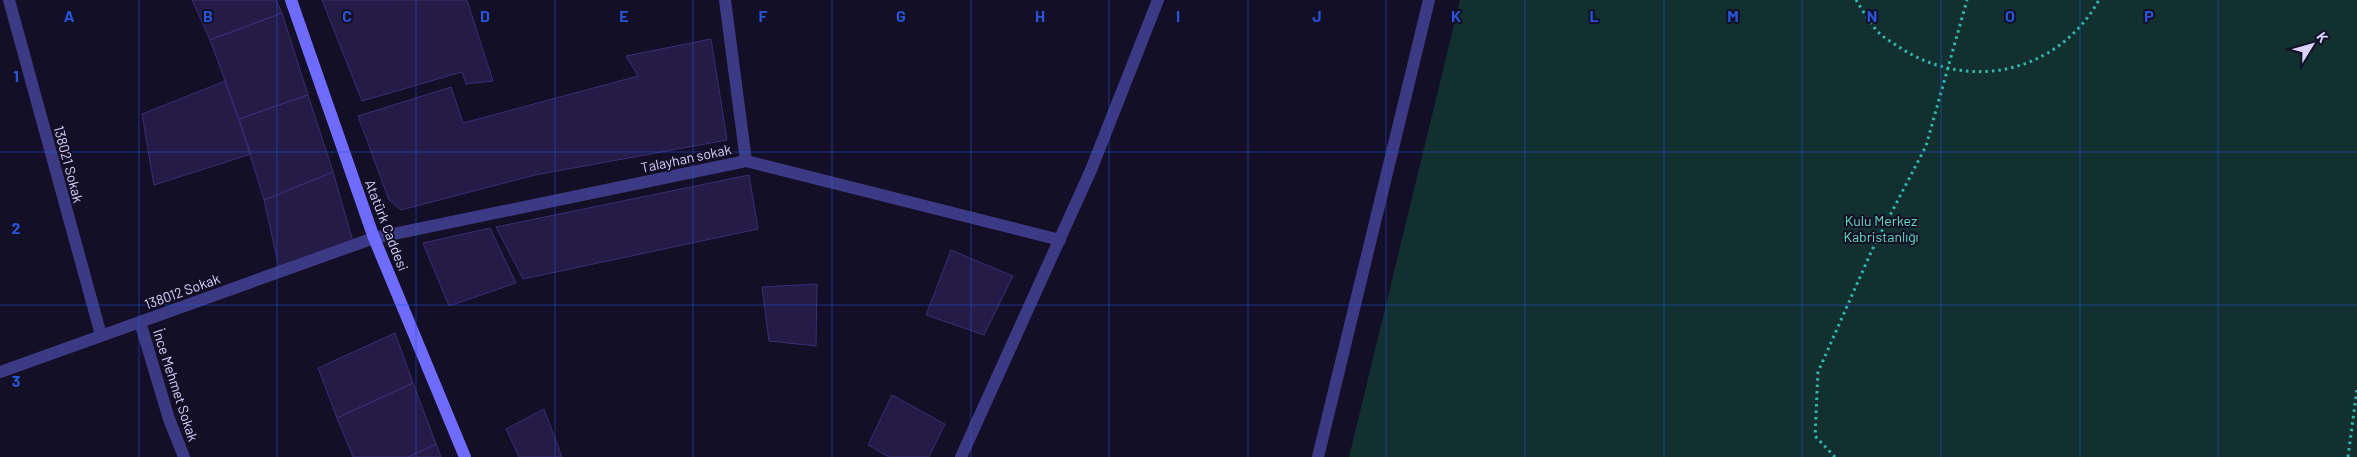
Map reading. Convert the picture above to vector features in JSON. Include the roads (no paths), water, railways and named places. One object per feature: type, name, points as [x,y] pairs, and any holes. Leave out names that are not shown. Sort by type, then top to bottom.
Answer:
[{"type":"street","name":"138021 Sokak","points":[[8,0],[101,335]]},
{"type":"street","name":"Atatürk Caddesi","points":[[291,0],[374,238],[465,457]]},
{"type":"street","points":[[725,0],[746,161]]},
{"type":"street","points":[[961,457],[1091,170],[1158,0]]},
{"type":"street","points":[[1318,457],[1429,0]]},
{"type":"street","name":"Talayhan sokak","points":[[374,238],[746,161],[1060,240]]},
{"type":"street","name":"138012 Sokak","points":[[0,372],[374,238]]},
{"type":"street","name":"İnce Mehmet Sokak","points":[[140,322],[169,419],[184,457]]},
{"type":"park label","name":"Kulu Merkez Kabristanlığı","points":[[1881,228]]}]
